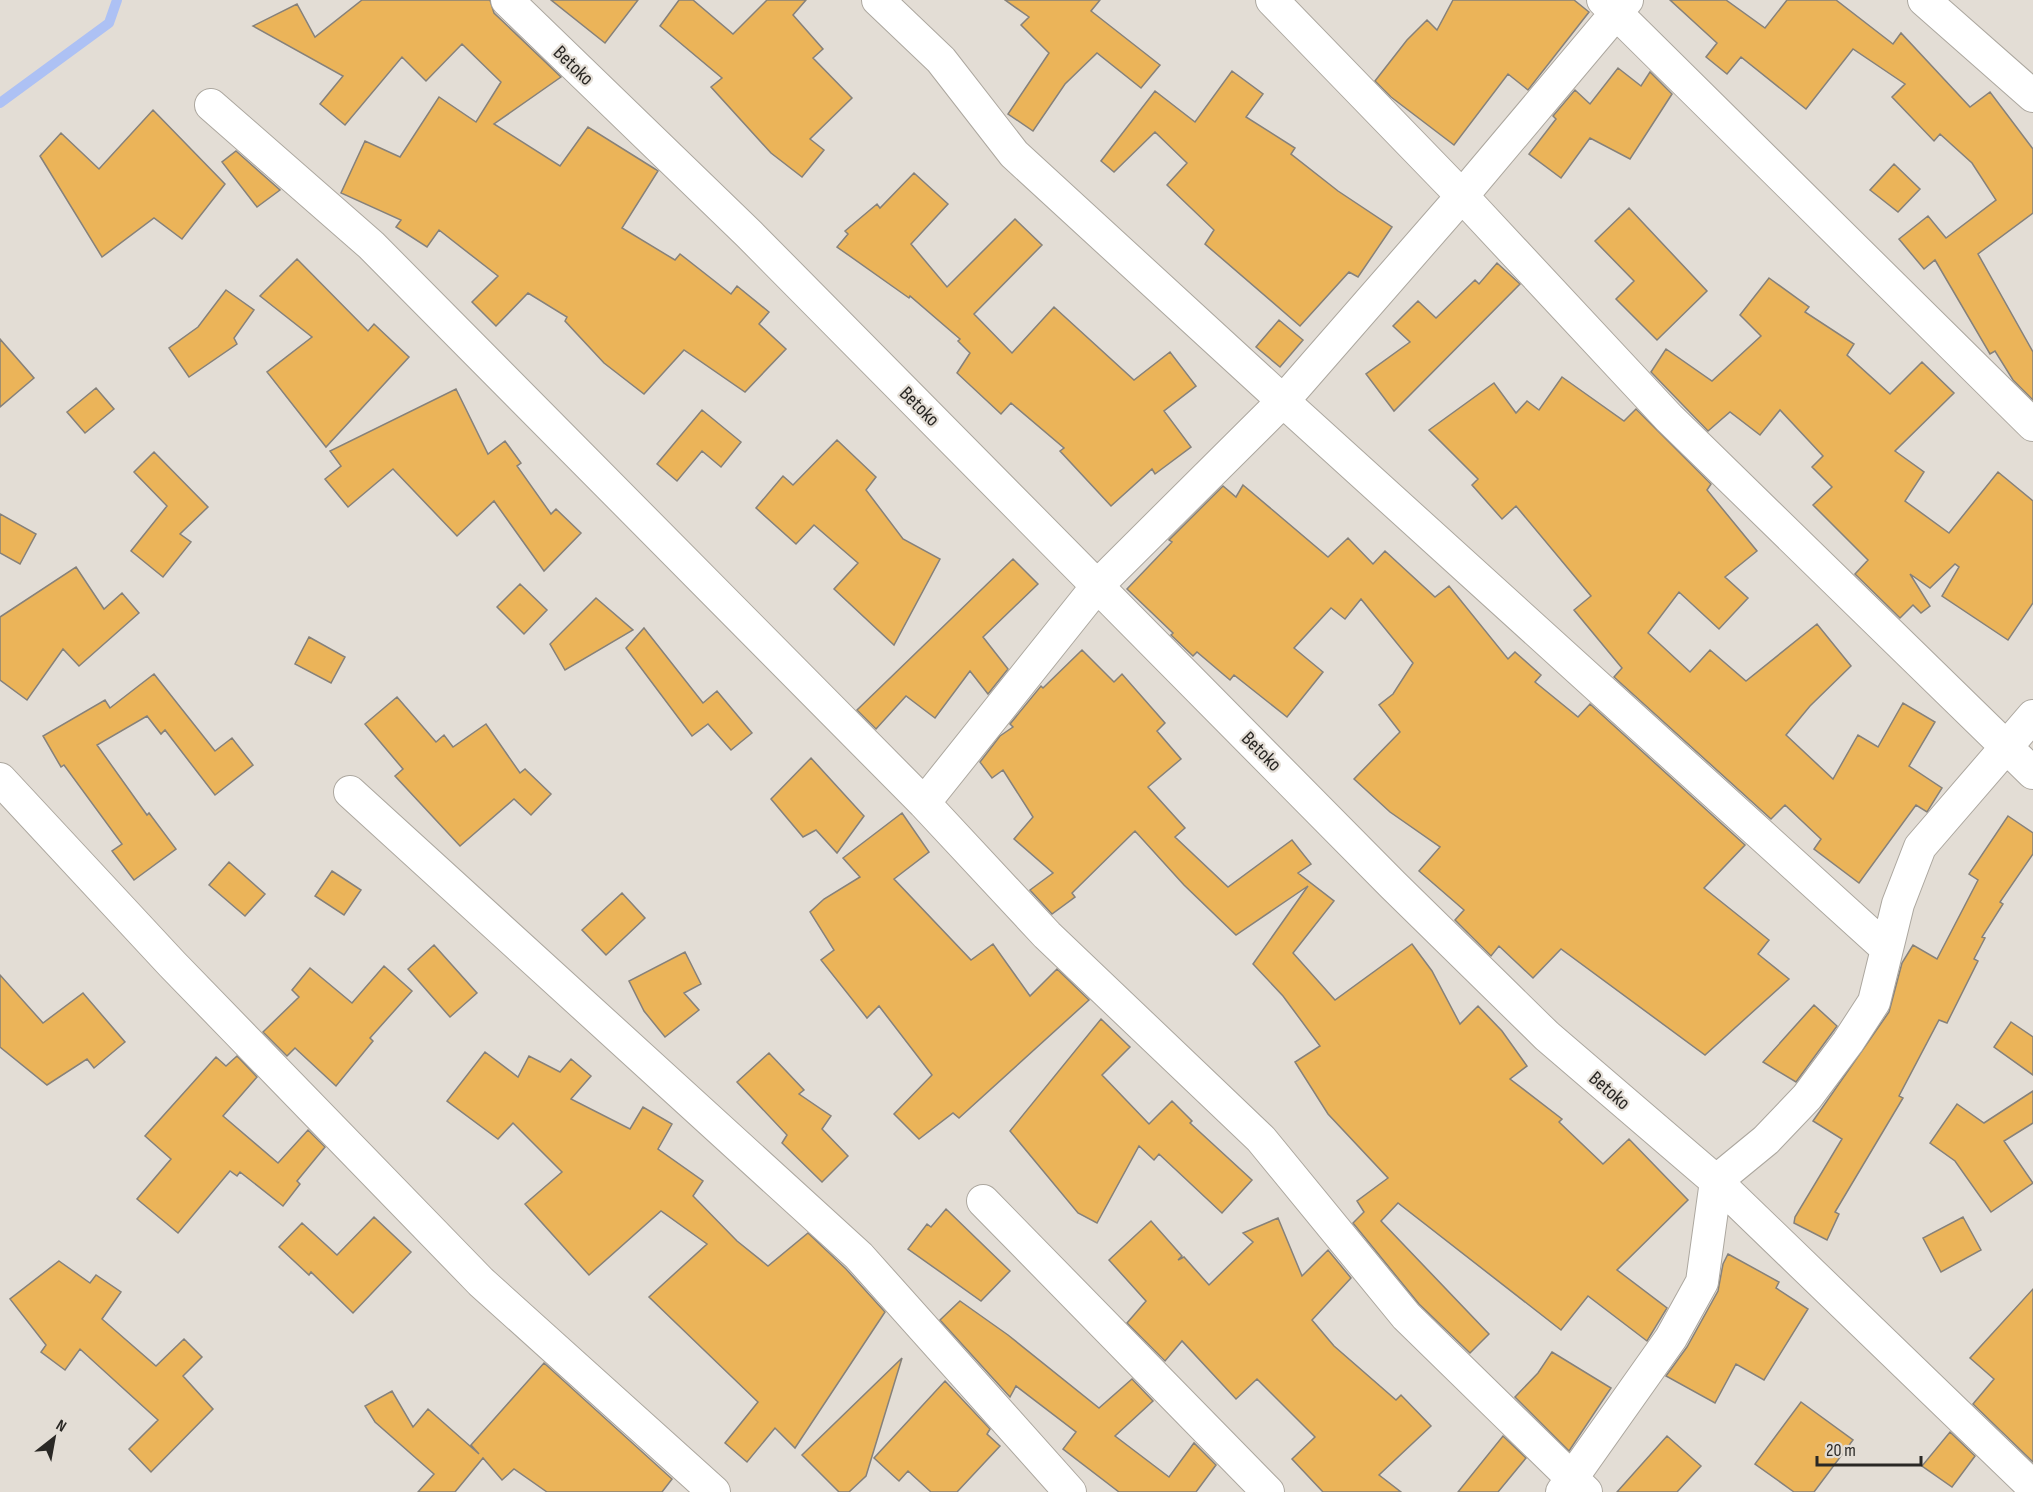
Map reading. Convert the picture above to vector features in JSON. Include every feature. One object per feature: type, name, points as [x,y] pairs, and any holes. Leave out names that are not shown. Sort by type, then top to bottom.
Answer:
[{"type":"street","name":"Betoko","points":[[507,0],[749,234],[1393,885],[1547,1036],[1716,1181],[2033,1486]]},
{"type":"street","points":[[878,0],[940,60],[1014,154],[1887,949]]},
{"type":"street","points":[[1272,0],[1462,196],[1669,418],[2033,772]]},
{"type":"street","points":[[1923,0],[2033,96]]},
{"type":"street","points":[[924,803],[1098,585],[1283,401],[1462,196],[1616,4],[1741,139],[2033,425]]},
{"type":"street","points":[[211,105],[371,245],[924,803],[1047,935],[1261,1139],[1406,1316],[1573,1488],[1671,1338],[1702,1282],[1716,1181],[1766,1140],[1807,1097],[1848,1042],[1874,1002],[1898,904],[1920,847],[2008,748],[2033,716]]},
{"type":"street","points":[[0,778],[172,964],[481,1282],[714,1492]]},
{"type":"street","points":[[350,792],[859,1256],[1070,1492]]},
{"type":"street","points":[[983,1202],[1268,1492]]},
{"type":"building","points":[[362,0],[490,0],[494,13],[561,77],[494,124],[560,166],[588,127],[658,171],[622,228],[675,260],[680,254],[731,294],[737,286],[769,312],[759,324],[786,349],[745,392],[684,350],[644,394],[604,363],[565,321],[567,317],[528,293],[496,326],[472,302],[498,276],[439,230],[427,247],[396,227],[401,220],[341,193],[365,141],[400,157],[439,97],[476,122],[501,82],[462,44],[426,81],[402,57],[345,125],[320,104],[343,76],[253,26],[297,4],[315,37]]},
{"type":"building","points":[[551,0],[638,0],[605,43]]},
{"type":"building","points":[[679,0],[693,0],[733,34],[767,0],[806,0],[793,15],[823,49],[813,58],[852,98],[810,139],[824,150],[802,177],[771,153],[711,87],[722,78],[660,26]]},
{"type":"building","points":[[1005,0],[1100,0],[1091,11],[1160,65],[1141,88],[1097,53],[1065,84],[1033,131],[1008,114],[1049,53],[1021,25],[1029,17]]},
{"type":"building","points":[[1453,0],[1574,0],[1589,12],[1528,90],[1508,74],[1454,145],[1391,97],[1375,81],[1407,40],[1427,20],[1437,30]]},
{"type":"building","points":[[1670,0],[1726,0],[1765,28],[1787,0],[1836,0],[1893,44],[1901,33],[1970,107],[1990,92],[2033,149],[2033,213],[1978,254],[2033,352],[2033,400],[2013,380],[1995,351],[1990,354],[1935,260],[1924,269],[1899,239],[1928,216],[1946,238],[1996,200],[1972,163],[1940,134],[1934,141],[1892,97],[1905,84],[1853,49],[1806,109],[1741,57],[1727,74],[1706,57],[1717,43]]},
{"type":"building","points":[[1618,68],[1641,86],[1650,72],[1672,94],[1630,159],[1590,138],[1561,178],[1529,154],[1556,119],[1553,116],[1575,90],[1590,104]]},
{"type":"building","points":[[1232,71],[1263,94],[1246,117],[1295,148],[1291,154],[1338,191],[1392,227],[1358,277],[1349,272],[1300,326],[1205,244],[1214,230],[1167,185],[1187,163],[1155,132],[1114,172],[1101,161],[1155,91],[1195,122]]},
{"type":"building","points":[[153,110],[225,184],[182,239],[154,218],[102,257],[40,156],[61,133],[99,169]]},
{"type":"building","points":[[236,151],[280,190],[257,207],[222,162]]},
{"type":"building","points":[[1894,164],[1920,189],[1898,212],[1870,190]]},
{"type":"building","points":[[914,173],[948,204],[911,244],[947,287],[1015,219],[1042,245],[974,314],[1012,353],[1054,307],[1134,380],[1170,352],[1196,386],[1164,411],[1191,447],[1155,474],[1152,469],[1111,506],[1060,451],[1064,448],[1011,403],[1001,414],[957,373],[970,353],[958,341],[960,339],[910,296],[909,298],[837,247],[848,234],[845,231],[877,204],[880,208]]},
{"type":"building","points":[[1629,208],[1707,291],[1657,340],[1616,299],[1634,281],[1595,241]]},
{"type":"building","points":[[297,259],[368,331],[374,324],[409,357],[326,447],[267,372],[312,337],[260,296]]},
{"type":"building","points":[[1497,263],[1520,284],[1394,411],[1366,374],[1410,342],[1393,326],[1418,301],[1436,318],[1475,280],[1479,284]]},
{"type":"building","points":[[1769,278],[1809,307],[1805,312],[1854,344],[1847,355],[1890,394],[1922,362],[1954,393],[1895,451],[1924,472],[1905,501],[1949,533],[1998,472],[2033,501],[2033,603],[2008,640],[1942,596],[1959,567],[1955,564],[1930,588],[1910,574],[1930,606],[1921,613],[1913,605],[1900,618],[1855,574],[1868,560],[1813,505],[1832,487],[1812,467],[1823,456],[1780,410],[1760,435],[1730,412],[1708,431],[1651,372],[1666,349],[1712,381],[1761,336],[1740,315]]},
{"type":"building","points":[[226,290],[254,310],[234,338],[237,344],[189,377],[169,348],[198,327]]},
{"type":"building","points":[[1279,320],[1303,340],[1280,367],[1256,347]]},
{"type":"building","points":[[0,339],[34,378],[0,407]]},
{"type":"building","points":[[1562,377],[1624,421],[1636,409],[1711,484],[1707,490],[1757,551],[1725,577],[1748,598],[1719,629],[1679,592],[1648,633],[1690,672],[1710,650],[1746,681],[1817,624],[1851,666],[1810,706],[1786,735],[1833,779],[1858,735],[1878,747],[1903,703],[1935,722],[1909,766],[1942,788],[1927,812],[1916,805],[1859,883],[1814,849],[1821,839],[1785,805],[1771,819],[1614,677],[1622,668],[1574,610],[1591,596],[1516,506],[1502,519],[1472,485],[1478,479],[1429,430],[1494,383],[1516,413],[1527,401],[1539,410]]},
{"type":"building","points":[[96,388],[114,409],[85,433],[67,412]]},
{"type":"building","points":[[456,389],[488,454],[505,441],[521,463],[517,466],[551,514],[556,509],[581,533],[544,571],[494,501],[457,536],[393,469],[348,507],[325,479],[341,466],[330,451]]},
{"type":"building","points":[[702,410],[741,442],[721,467],[702,451],[677,481],[657,464]]},
{"type":"building","points":[[837,440],[876,477],[866,490],[903,539],[940,559],[894,645],[834,589],[858,563],[814,525],[796,544],[756,508],[783,476],[793,485]]},
{"type":"building","points":[[154,452],[208,507],[180,534],[191,542],[163,577],[131,551],[167,506],[134,472]]},
{"type":"building","points":[[1243,485],[1328,557],[1348,538],[1373,564],[1385,551],[1435,597],[1449,586],[1508,659],[1515,652],[1541,675],[1535,682],[1578,717],[1590,704],[1745,845],[1704,888],[1769,940],[1758,954],[1789,979],[1705,1055],[1561,949],[1533,978],[1499,946],[1491,956],[1455,920],[1464,910],[1419,871],[1440,847],[1390,812],[1354,779],[1400,732],[1379,705],[1393,694],[1413,663],[1361,599],[1345,619],[1331,608],[1294,648],[1323,672],[1287,717],[1234,675],[1230,680],[1197,652],[1193,656],[1171,635],[1173,633],[1127,589],[1172,542],[1169,540],[1223,486],[1236,497]]},
{"type":"building","points":[[0,514],[36,534],[20,564],[0,553]]},
{"type":"building","points":[[1013,559],[1038,584],[983,637],[1008,669],[988,694],[970,671],[935,718],[906,696],[876,729],[857,710]]},
{"type":"building","points":[[76,567],[104,609],[122,593],[139,613],[79,666],[63,649],[27,700],[0,680],[0,617]]},
{"type":"building","points":[[520,584],[547,610],[524,634],[497,607]]},
{"type":"building","points":[[596,598],[633,630],[565,670],[550,644]]},
{"type":"building","points":[[644,628],[703,703],[717,691],[752,733],[731,750],[708,724],[692,736],[626,648]]},
{"type":"building","points":[[309,637],[345,657],[331,683],[295,664]]},
{"type":"building","points":[[1082,650],[1114,682],[1122,674],[1165,723],[1157,731],[1181,759],[1148,787],[1185,828],[1175,837],[1228,887],[1292,840],[1311,864],[1298,873],[1334,901],[1293,953],[1335,1000],[1412,944],[1432,971],[1460,1024],[1478,1006],[1502,1031],[1527,1066],[1510,1079],[1562,1119],[1559,1122],[1603,1164],[1629,1139],[1688,1200],[1617,1270],[1667,1308],[1647,1341],[1588,1296],[1561,1330],[1398,1203],[1381,1221],[1489,1334],[1470,1353],[1419,1304],[1353,1223],[1364,1212],[1357,1201],[1388,1178],[1328,1114],[1295,1062],[1320,1046],[1283,996],[1253,964],[1308,886],[1236,935],[1184,885],[1135,831],[1072,893],[1075,897],[1052,914],[1030,890],[1053,873],[1014,839],[1033,817],[1003,770],[992,778],[980,762],[1000,736],[1013,727],[1010,724],[1041,686],[1043,688]]},
{"type":"building","points":[[154,674],[215,751],[232,738],[253,765],[215,795],[165,730],[161,734],[147,716],[97,745],[147,815],[149,813],[176,849],[134,880],[112,851],[122,844],[64,765],[61,767],[43,736],[105,700],[110,708]]},
{"type":"building","points":[[397,697],[436,742],[444,735],[453,747],[486,724],[520,773],[525,769],[551,794],[531,815],[514,799],[460,846],[395,776],[403,769],[365,724]]},
{"type":"building","points":[[811,758],[864,816],[837,853],[816,830],[803,837],[771,799]]},
{"type":"building","points":[[902,813],[929,852],[894,879],[971,960],[993,944],[1030,996],[1057,969],[1089,1000],[959,1118],[953,1113],[919,1139],[894,1114],[932,1075],[879,1006],[867,1018],[821,960],[834,950],[810,912],[824,899],[860,877],[843,858]]},
{"type":"building","points":[[2008,816],[2033,833],[2033,854],[2000,902],[2003,904],[1982,937],[1985,938],[1974,959],[1978,961],[1947,1023],[1939,1020],[1899,1096],[1903,1098],[1835,1212],[1839,1214],[1827,1240],[1794,1223],[1795,1217],[1842,1139],[1813,1121],[1889,1012],[1902,963],[1913,945],[1937,959],[1978,880],[1969,874]]},
{"type":"building","points":[[229,862],[265,894],[245,916],[209,885]]},
{"type":"building","points":[[332,871],[361,890],[344,915],[315,896]]},
{"type":"building","points":[[622,893],[645,918],[606,955],[582,930]]},
{"type":"building","points":[[434,945],[477,993],[450,1017],[408,969]]},
{"type":"building","points":[[685,952],[701,984],[684,993],[699,1010],[665,1037],[644,1011],[629,981]]},
{"type":"building","points":[[384,966],[412,991],[370,1038],[373,1041],[336,1086],[295,1048],[287,1056],[263,1032],[299,997],[292,990],[310,968],[352,1003]]},
{"type":"building","points":[[0,975],[43,1023],[83,993],[125,1042],[94,1068],[87,1059],[47,1085],[0,1047]]},
{"type":"building","points":[[1814,1005],[1837,1026],[1796,1082],[1763,1062]]},
{"type":"building","points":[[1101,1019],[1130,1047],[1102,1075],[1149,1124],[1172,1101],[1192,1121],[1190,1123],[1252,1180],[1222,1213],[1159,1154],[1154,1160],[1139,1146],[1097,1223],[1078,1213],[1010,1131]]},
{"type":"building","points":[[2011,1022],[2033,1037],[2033,1075],[1994,1047]]},
{"type":"building","points":[[485,1052],[518,1077],[529,1056],[560,1072],[571,1059],[591,1076],[571,1099],[630,1129],[643,1107],[672,1124],[658,1149],[703,1181],[693,1196],[737,1241],[768,1266],[808,1233],[846,1269],[885,1312],[795,1448],[775,1428],[747,1462],[725,1443],[758,1402],[649,1297],[707,1244],[661,1211],[589,1275],[525,1204],[562,1172],[513,1123],[498,1139],[447,1101]]},
{"type":"building","points":[[769,1053],[804,1090],[799,1094],[831,1116],[822,1129],[848,1156],[822,1182],[782,1143],[787,1135],[737,1082]]},
{"type":"building","points":[[237,1056],[257,1077],[223,1116],[278,1163],[308,1130],[325,1147],[297,1181],[300,1184],[283,1206],[240,1172],[237,1176],[230,1171],[178,1233],[137,1199],[171,1159],[145,1136],[216,1057],[226,1066]]},
{"type":"building","points":[[2033,1091],[2033,1123],[2004,1141],[2033,1183],[1991,1212],[1955,1161],[1930,1143],[1957,1104],[1984,1123]]},
{"type":"building","points":[[946,1209],[1010,1271],[981,1301],[908,1249],[927,1224],[931,1227]]},
{"type":"building","points":[[374,1217],[411,1252],[353,1313],[311,1272],[309,1275],[279,1247],[302,1223],[337,1255]]},
{"type":"building","points":[[1963,1217],[1981,1250],[1941,1272],[1923,1238]]},
{"type":"building","points":[[1278,1218],[1302,1276],[1328,1250],[1351,1278],[1312,1320],[1334,1346],[1396,1400],[1401,1395],[1431,1426],[1379,1475],[1401,1492],[1323,1492],[1292,1459],[1315,1437],[1257,1379],[1236,1399],[1182,1341],[1165,1361],[1127,1323],[1146,1301],[1109,1260],[1151,1221],[1182,1256],[1178,1260],[1184,1257],[1209,1285],[1253,1242],[1243,1233]]},
{"type":"building","points":[[1728,1254],[1779,1282],[1776,1288],[1808,1309],[1764,1380],[1736,1364],[1715,1403],[1666,1376],[1687,1347],[1718,1291],[1723,1264]]},
{"type":"building","points":[[59,1261],[90,1283],[96,1275],[121,1292],[102,1319],[156,1366],[184,1339],[202,1357],[183,1376],[213,1409],[151,1472],[129,1449],[158,1420],[80,1349],[65,1370],[41,1352],[46,1345],[10,1299]]},
{"type":"building","points":[[2033,1289],[2033,1462],[1973,1404],[1994,1379],[1970,1358]]},
{"type":"building","points":[[960,1301],[1008,1335],[1099,1408],[1132,1379],[1153,1401],[1115,1436],[1169,1477],[1194,1443],[1216,1465],[1196,1492],[1119,1492],[1063,1449],[1076,1432],[1016,1386],[1010,1397],[940,1320]]},
{"type":"building","points":[[1552,1352],[1611,1388],[1569,1451],[1515,1397],[1538,1373]]},
{"type":"building","points":[[902,1358],[866,1476],[849,1492],[839,1492],[802,1455]]},
{"type":"building","points":[[544,1363],[672,1479],[662,1492],[547,1492],[514,1469],[502,1480],[483,1458],[455,1492],[418,1492],[434,1474],[375,1422],[365,1406],[392,1391],[413,1427],[428,1409],[479,1454],[471,1445]]},
{"type":"building","points":[[945,1381],[990,1429],[987,1434],[1000,1446],[957,1492],[931,1492],[908,1471],[899,1481],[874,1458]]},
{"type":"building","points":[[1801,1402],[1853,1440],[1814,1492],[1794,1492],[1755,1464]]},
{"type":"building","points":[[1950,1432],[1975,1456],[1952,1487],[1922,1466]]},
{"type":"building","points":[[1503,1436],[1526,1458],[1498,1492],[1458,1492]]},
{"type":"building","points":[[1667,1436],[1701,1466],[1677,1492],[1617,1492]]},
{"type":"waterway","points":[[0,103],[109,23],[117,0]]}]
